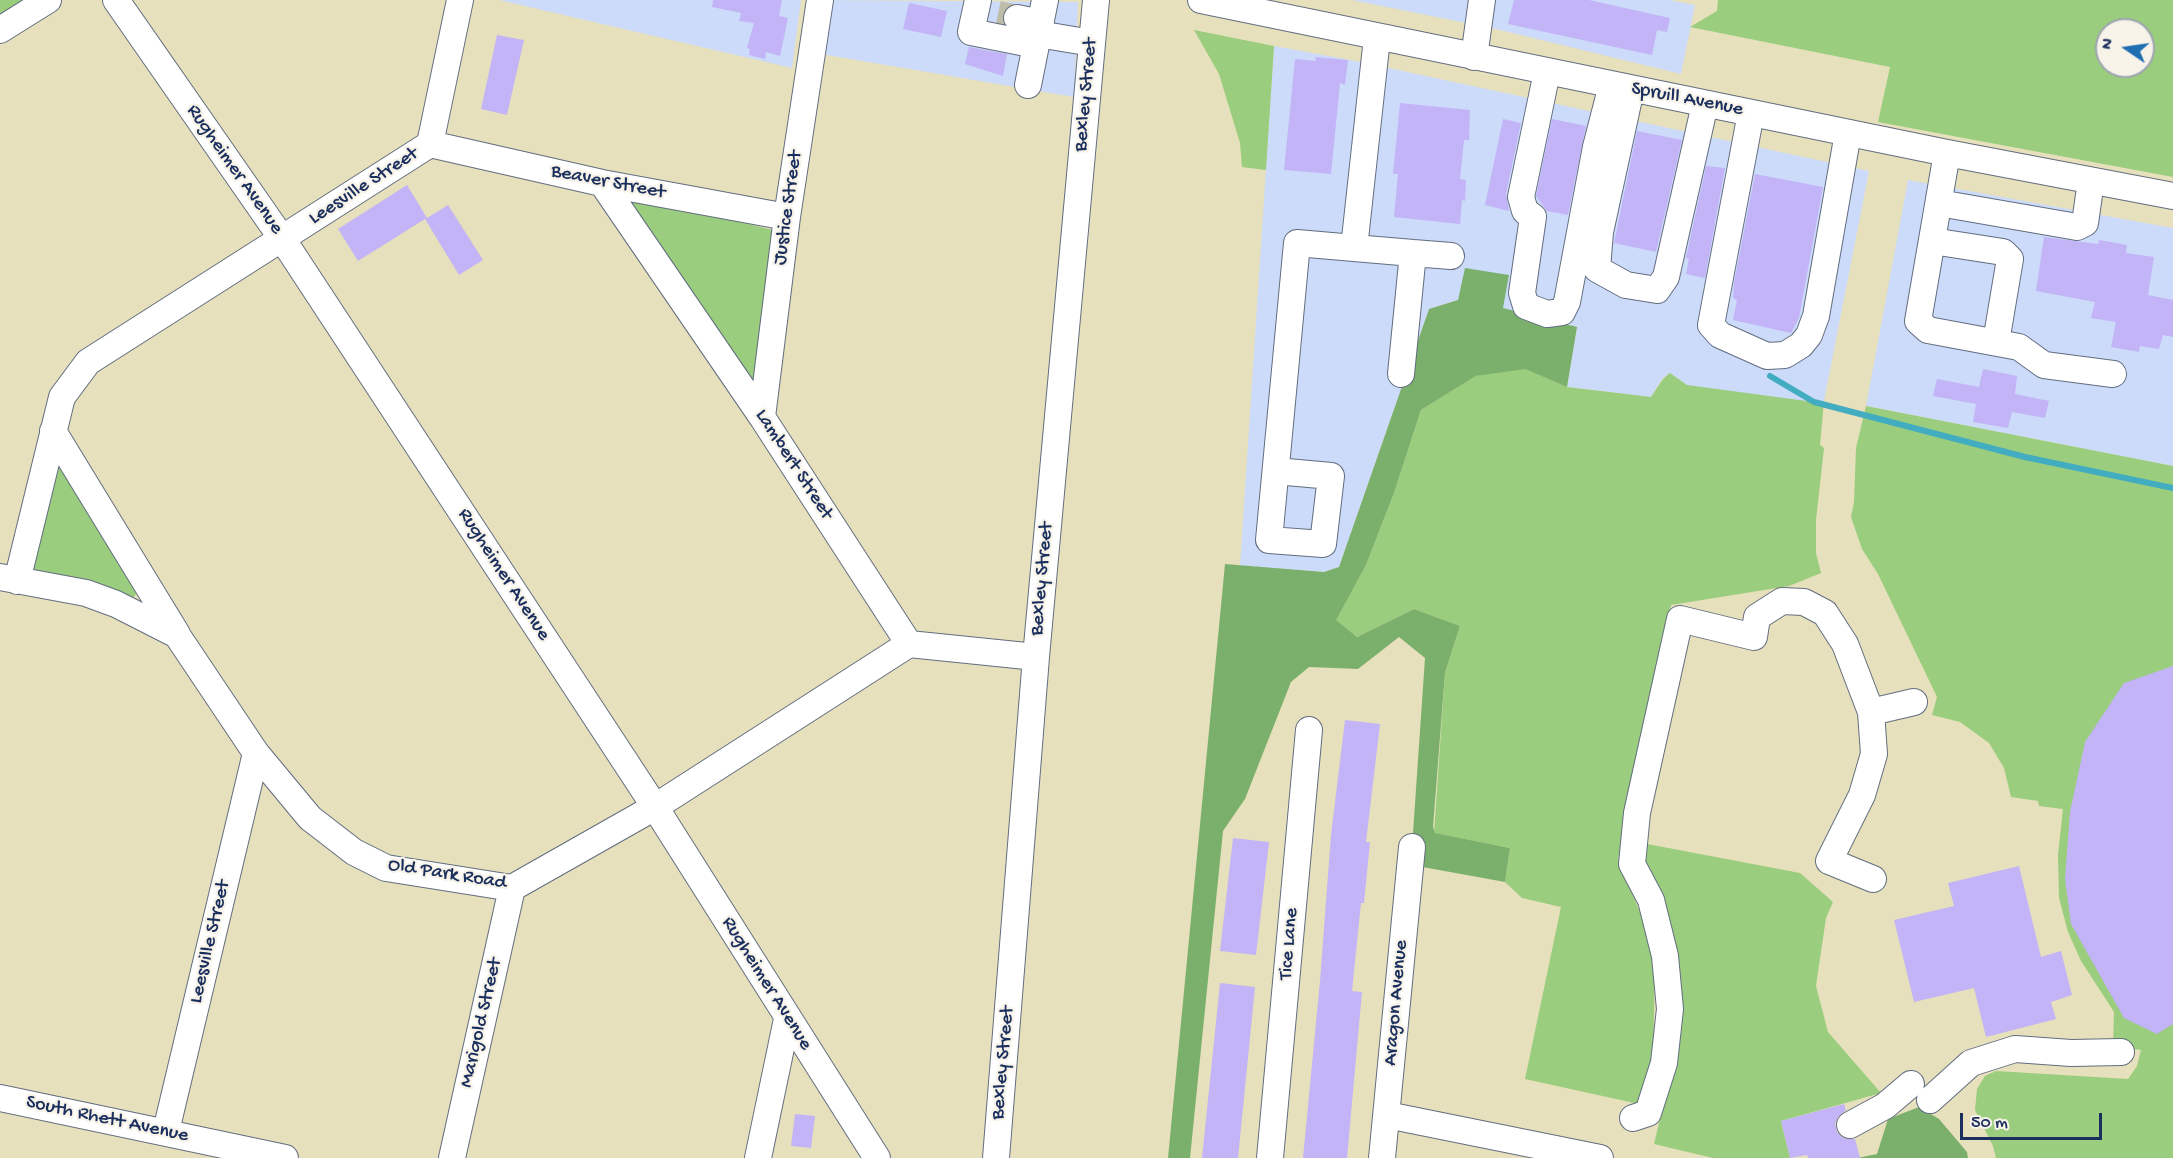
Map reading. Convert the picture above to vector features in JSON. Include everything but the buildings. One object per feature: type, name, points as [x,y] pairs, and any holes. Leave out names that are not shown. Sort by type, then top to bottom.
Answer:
[{"type":"street","points":[[0,30],[48,0]]},
{"type":"street","name":"Rugheimer Avenue","points":[[116,0],[283,240],[655,807],[877,1158]]},
{"type":"street","name":"Leesville Street","points":[[9,579],[62,398],[88,362],[283,240],[430,144],[460,0]]},
{"type":"street","name":"Justice Street","points":[[762,417],[787,217],[820,0]]},
{"type":"street","name":"Bexley Street","points":[[996,1158],[1036,657],[1096,0]]},
{"type":"street","name":"Spruill Avenue","points":[[1201,0],[1377,38],[1947,153],[2173,196]]},
{"type":"street","points":[[1474,57],[1482,0]]},
{"type":"street","points":[[1028,85],[1022,14],[1092,42]]},
{"type":"street","points":[[1354,248],[1377,38]]},
{"type":"street","points":[[1547,72],[1521,197],[1525,211],[1533,218],[1522,293],[1526,306],[1547,314],[1562,312],[1567,302],[1596,147],[1622,87]]},
{"type":"street","points":[[1622,87],[1600,232],[1597,270],[1626,285],[1657,290],[1666,277],[1705,104]]},
{"type":"street","points":[[1751,113],[1711,324],[1720,335],[1767,356],[1785,355],[1801,345],[1809,335],[1816,316],[1848,133]]},
{"type":"street","name":"Beaver Street","points":[[430,144],[602,183],[787,217]]},
{"type":"street","points":[[1947,153],[1918,321],[1928,330],[2019,347],[2044,365],[2113,374]]},
{"type":"street","points":[[1939,203],[2077,227],[2085,223],[2091,181]]},
{"type":"street","name":"Lambert Street","points":[[602,183],[762,417],[909,644]]},
{"type":"street","points":[[1932,241],[2003,252],[2010,260],[1996,342]]},
{"type":"street","points":[[1276,471],[1298,243],[1450,256]]},
{"type":"street","points":[[1401,374],[1413,254]]},
{"type":"street","points":[[53,431],[177,634]]},
{"type":"street","points":[[9,579],[86,593],[116,604],[177,634]]},
{"type":"street","points":[[1633,1118],[1648,1113],[1664,1063],[1670,1009],[1665,956],[1651,900],[1632,864],[1637,813],[1680,619],[1754,637],[1757,617],[1782,601],[1804,603],[1825,613],[1845,644],[1871,712],[1874,754],[1862,795],[1829,861],[1873,879]]},
{"type":"street","name":"Old Park Road","points":[[177,634],[255,753],[310,818],[354,852],[386,868],[512,888],[655,807],[909,644]]},
{"type":"street","points":[[909,644],[1036,657]]},
{"type":"street","points":[[1871,712],[1914,702]]},
{"type":"street","name":"Tice Lane","points":[[1270,1158],[1309,730]]},
{"type":"street","name":"Leesville Street","points":[[166,1131],[255,753]]},
{"type":"street","name":"Aragon Avenue","points":[[1382,1158],[1412,847]]},
{"type":"street","name":"Marigold Street","points":[[452,1158],[512,888]]},
{"type":"street","points":[[758,1158],[787,1019]]},
{"type":"street","points":[[1930,1100],[1971,1063],[2015,1049],[2071,1053],[2121,1052]]},
{"type":"street","points":[[1850,1125],[1886,1106],[1911,1084]]},
{"type":"street","name":"South Rhett Avenue","points":[[0,1098],[166,1131],[285,1158]]},
{"type":"street","points":[[1387,1114],[1600,1158]]},
{"type":"shaded area","points":[[499,0],[801,0],[792,68]]},
{"type":"shaded area","points":[[828,0],[1078,2],[1074,97],[821,54]]},
{"type":"shaded area","points":[[1352,0],[1670,0],[1695,5],[1681,74],[1496,29]]},
{"type":"shaded area","points":[[1274,46],[1356,61],[1869,171],[1824,401],[1787,401],[1687,385],[1670,373],[1662,379],[1651,397],[1567,387],[1577,327],[1458,300],[1429,309],[1339,567],[1324,572],[1240,566]]},
{"type":"shaded area","points":[[1908,180],[2173,228],[2173,466],[1866,406]]},
{"type":"green space","points":[[0,0],[46,0],[0,29]]},
{"type":"green space","points":[[1718,0],[2173,0],[2173,177],[1878,122],[1890,67],[1690,27],[1717,11]]},
{"type":"green space","points":[[1194,30],[1274,46],[1266,170],[1242,167],[1240,143],[1219,74]]},
{"type":"green space","points":[[618,193],[773,230],[758,392]]},
{"type":"green space","points":[[1465,268],[1509,275],[1503,308],[1577,327],[1567,387],[1525,369],[1476,376],[1421,410],[1394,493],[1366,565],[1336,620],[1357,637],[1414,609],[1460,626],[1445,673],[1433,827],[1435,833],[1510,848],[1505,882],[1417,866],[1412,847],[1425,658],[1399,637],[1358,669],[1309,667],[1291,682],[1245,799],[1223,831],[1190,1158],[1168,1158],[1225,564],[1324,572],[1339,567],[1429,309],[1458,300]]},
{"type":"green space","points":[[1523,368],[1567,387],[1651,397],[1670,373],[1687,385],[1814,402],[1824,401],[1820,445],[1824,448],[1816,520],[1816,553],[1821,573],[1789,586],[1671,605],[1625,840],[1618,858],[1645,925],[1655,965],[1653,1064],[1639,1104],[1525,1079],[1561,907],[1522,898],[1505,882],[1510,848],[1434,833],[1445,673],[1460,626],[1414,609],[1357,637],[1335,620],[1366,565],[1394,493],[1421,410],[1476,376]]},
{"type":"green space","points":[[1866,406],[2173,466],[2173,1158],[1996,1158],[1993,1146],[1975,1110],[1977,1089],[1985,1076],[1996,1071],[2128,1079],[2137,1066],[2141,1050],[2113,1046],[2114,1012],[2081,961],[2068,932],[2059,898],[2058,855],[2063,809],[2039,806],[2038,801],[2011,797],[2004,768],[1989,743],[1960,722],[1932,715],[1937,697],[1878,574],[1862,549],[1851,517],[1854,502],[1856,448]]},
{"type":"green space","points":[[55,461],[139,588],[132,601],[29,574]]},
{"type":"green space","points":[[1642,843],[1800,873],[1833,902],[1826,918],[1816,986],[1828,1032],[1881,1093],[1781,1121],[1790,1158],[1713,1158],[1654,1144],[1682,1027],[1679,965],[1669,916],[1656,882],[1640,856]]},
{"type":"green space","points":[[1919,1107],[1939,1119],[1967,1152],[1968,1158],[1857,1158],[1877,1154],[1888,1119]]},
{"type":"waterway","points":[[1770,376],[1814,402],[2025,457],[2173,488]]},
{"type":"tunnel","points":[[998,14],[1017,18]]}]
